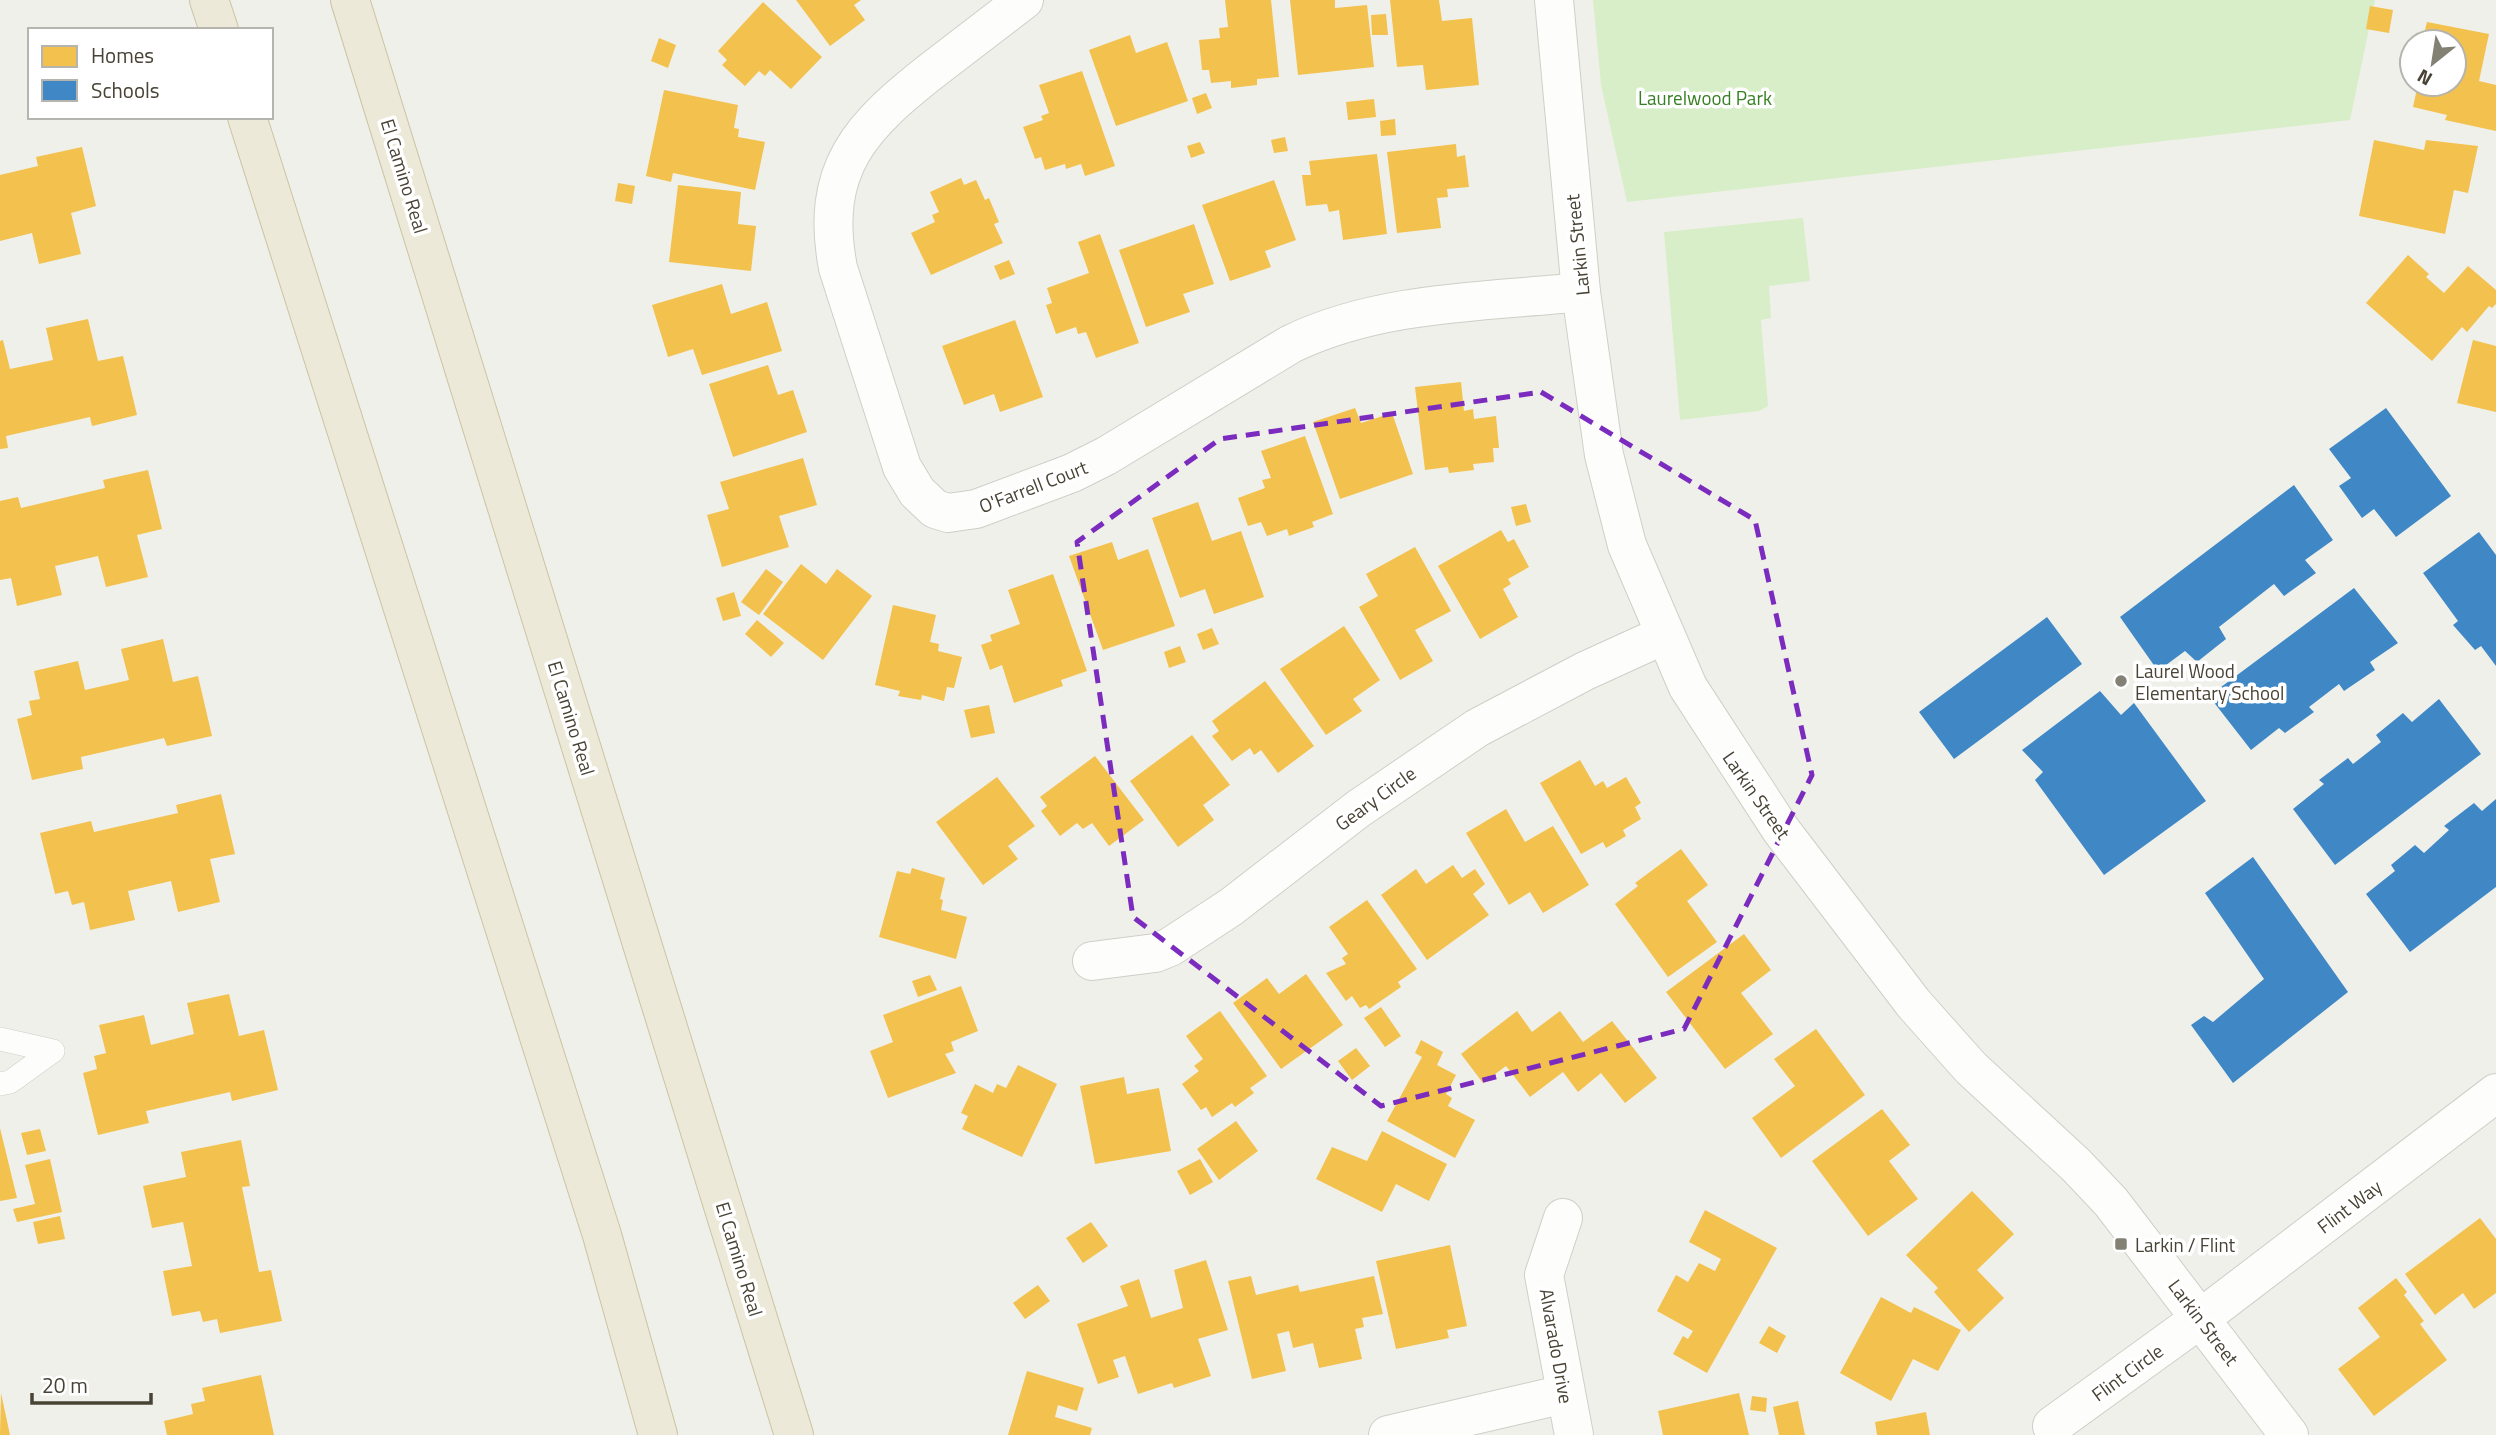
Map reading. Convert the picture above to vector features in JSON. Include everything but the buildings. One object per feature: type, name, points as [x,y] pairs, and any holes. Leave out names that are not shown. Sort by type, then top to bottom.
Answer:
[{"type":"highway","points":[[209,0],[218,28]]},
{"type":"highway","name":"El Camino Real","points":[[350,0],[794,1435]]},
{"type":"highway","points":[[248,119],[602,1235],[658,1435]]},
{"type":"street","name":"O'Farrell Court","points":[[1024,0],[874,119],[848,157],[833,211],[833,239],[838,268],[902,467],[917,492],[935,509],[948,513],[976,509],[1072,473],[1106,456],[1291,344],[1321,329],[1350,320],[1397,312],[1581,292]]},
{"type":"street","name":"Larkin Street","points":[[1554,0],[1581,292],[1597,410],[1614,500],[1636,568],[1688,687],[1718,737],[1858,934],[1971,1068],[2076,1165],[2111,1202],[2289,1435]]},
{"type":"street","name":"Geary Circle","points":[[1092,961],[1155,953],[1170,947],[1231,907],[1359,808],[1477,728],[1585,671],[1664,635]]},
{"type":"street","name":"Flint Way","points":[[2202,1318],[2496,1093]]},
{"type":"street","name":"Alvarado Drive","points":[[1563,1218],[1544,1275],[1574,1435]]},
{"type":"street","name":"Flint Circle","points":[[2052,1426],[2202,1318]]},
{"type":"street","points":[[1388,1435],[1565,1394]]},
{"type":"lane","points":[[0,1039],[53,1051],[10,1082],[0,1084]]},
{"type":"highlighted area","points":[[1541,392],[1755,520],[1812,775],[1684,1029],[1381,1106],[1133,917],[1077,542],[1220,439]]},
{"type":"green space","name":"Laurelwood Park","points":[[1593,0],[2375,0],[2350,120],[1627,202],[1601,85]]},
{"type":"green space","points":[[1803,218],[1810,281],[1769,286],[1771,318],[1761,320],[1768,406],[1759,411],[1680,420],[1664,232]]},
{"type":"place","name":"Laurel Wood Elementary School","points":[[2121,681]]},
{"type":"place","name":"Larkin / Flint","points":[[2121,1244]]}]
